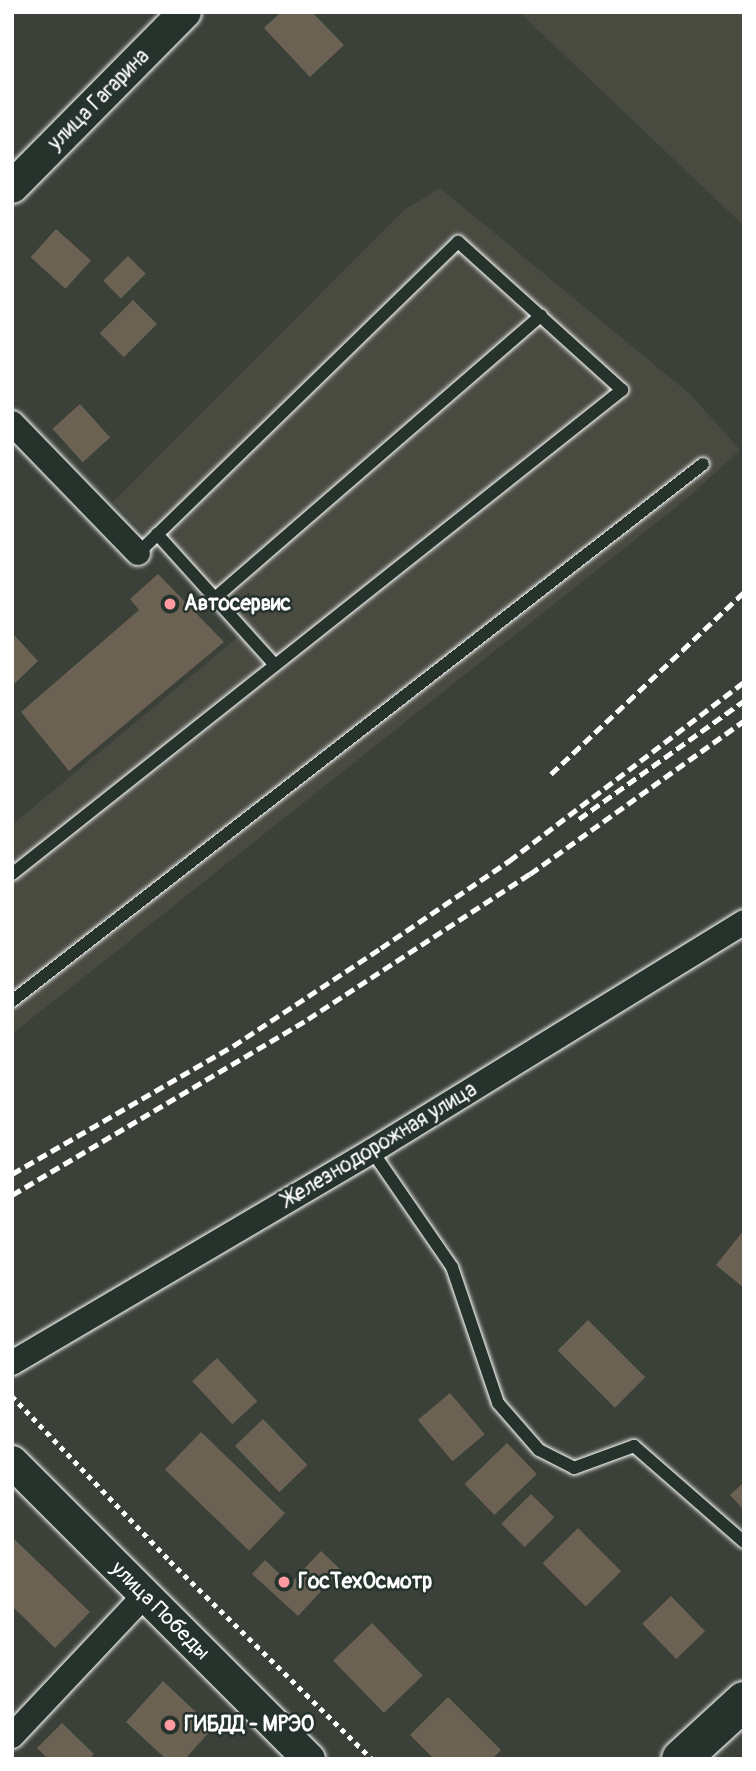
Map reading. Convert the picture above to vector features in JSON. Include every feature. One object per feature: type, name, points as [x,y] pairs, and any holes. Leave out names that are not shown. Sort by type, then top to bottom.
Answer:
[{"type":"main road","points":[[681,1759],[744,1701]]},
{"type":"street","name":"улица Гагарина","points":[[12,187],[185,12]]},
{"type":"street","points":[[12,423],[138,553]]},
{"type":"street","name":"Железнодорожная улица","points":[[12,1363],[372,1152],[744,922]]},
{"type":"street","name":"улица Победы","points":[[12,1462],[144,1597],[309,1759]]},
{"type":"street","points":[[12,1736],[144,1597]]},
{"type":"lane","points":[[12,874],[622,390],[458,242],[138,553]]},
{"type":"lane","points":[[216,597],[541,315]]},
{"type":"lane","points":[[12,1001],[703,464]]},
{"type":"lane","points":[[157,534],[275,665]]},
{"type":"lane","points":[[372,1152],[452,1267],[498,1403],[539,1450],[573,1468],[634,1446],[744,1542]]},
{"type":"path","points":[[12,1396],[170,1561],[372,1759]]},
{"type":"shaded area","points":[[519,12],[744,12],[744,226]]},
{"type":"shaded area","points":[[440,188],[691,395],[740,450],[690,496],[12,1034],[12,825],[243,633],[113,502],[404,210]]},
{"type":"building","points":[[281,12],[312,12],[344,45],[310,77],[264,28]]},
{"type":"building","points":[[56,229],[91,260],[66,289],[31,257]]},
{"type":"building","points":[[128,256],[146,274],[121,298],[103,281]]},
{"type":"building","points":[[133,300],[157,324],[124,357],[100,333]]},
{"type":"building","points":[[80,404],[110,437],[83,462],[53,429]]},
{"type":"building","points":[[158,574],[224,642],[69,771],[21,712],[139,610],[130,599]]},
{"type":"building","points":[[14,635],[38,661],[12,686],[12,636]]},
{"type":"building","points":[[744,1230],[744,1288],[716,1265]]},
{"type":"building","points":[[588,1320],[645,1377],[615,1408],[558,1350]]},
{"type":"building","points":[[217,1358],[257,1401],[232,1424],[192,1381]]},
{"type":"building","points":[[450,1393],[485,1434],[453,1461],[418,1420]]},
{"type":"building","points":[[263,1419],[307,1465],[279,1492],[235,1446]]},
{"type":"building","points":[[201,1432],[285,1513],[249,1551],[165,1469]]},
{"type":"building","points":[[507,1443],[537,1474],[494,1515],[465,1484]]},
{"type":"building","points":[[744,1482],[744,1510],[730,1495]]},
{"type":"building","points":[[531,1494],[554,1517],[525,1547],[501,1524]]},
{"type":"building","points":[[578,1528],[621,1571],[586,1606],[543,1563]]},
{"type":"building","points":[[12,1537],[90,1612],[55,1648],[12,1606]]},
{"type":"building","points":[[321,1551],[341,1570],[298,1616],[252,1574],[265,1560],[290,1584]]},
{"type":"building","points":[[671,1596],[705,1631],[676,1659],[642,1624]]},
{"type":"building","points":[[372,1623],[423,1676],[384,1713],[333,1661]]},
{"type":"building","points":[[163,1681],[213,1728],[185,1759],[166,1759],[126,1722]]},
{"type":"building","points":[[448,1697],[501,1750],[492,1759],[434,1759],[410,1735]]},
{"type":"building","points":[[62,1723],[94,1754],[89,1759],[48,1759],[37,1748]]},
{"type":"railway","points":[[551,774],[744,592]]},
{"type":"railway","points":[[12,1174],[233,1046],[381,948],[509,861],[744,682]]},
{"type":"railway","points":[[579,819],[744,701]]},
{"type":"railway","points":[[12,1195],[308,1019],[530,874],[744,721]]},
{"type":"place","name":"Автосервис","points":[[170,604]]},
{"type":"place","name":"ГосТехОсмотр","points":[[284,1582]]},
{"type":"place","name":"ГИБДД - МРЭО","points":[[170,1725]]}]
